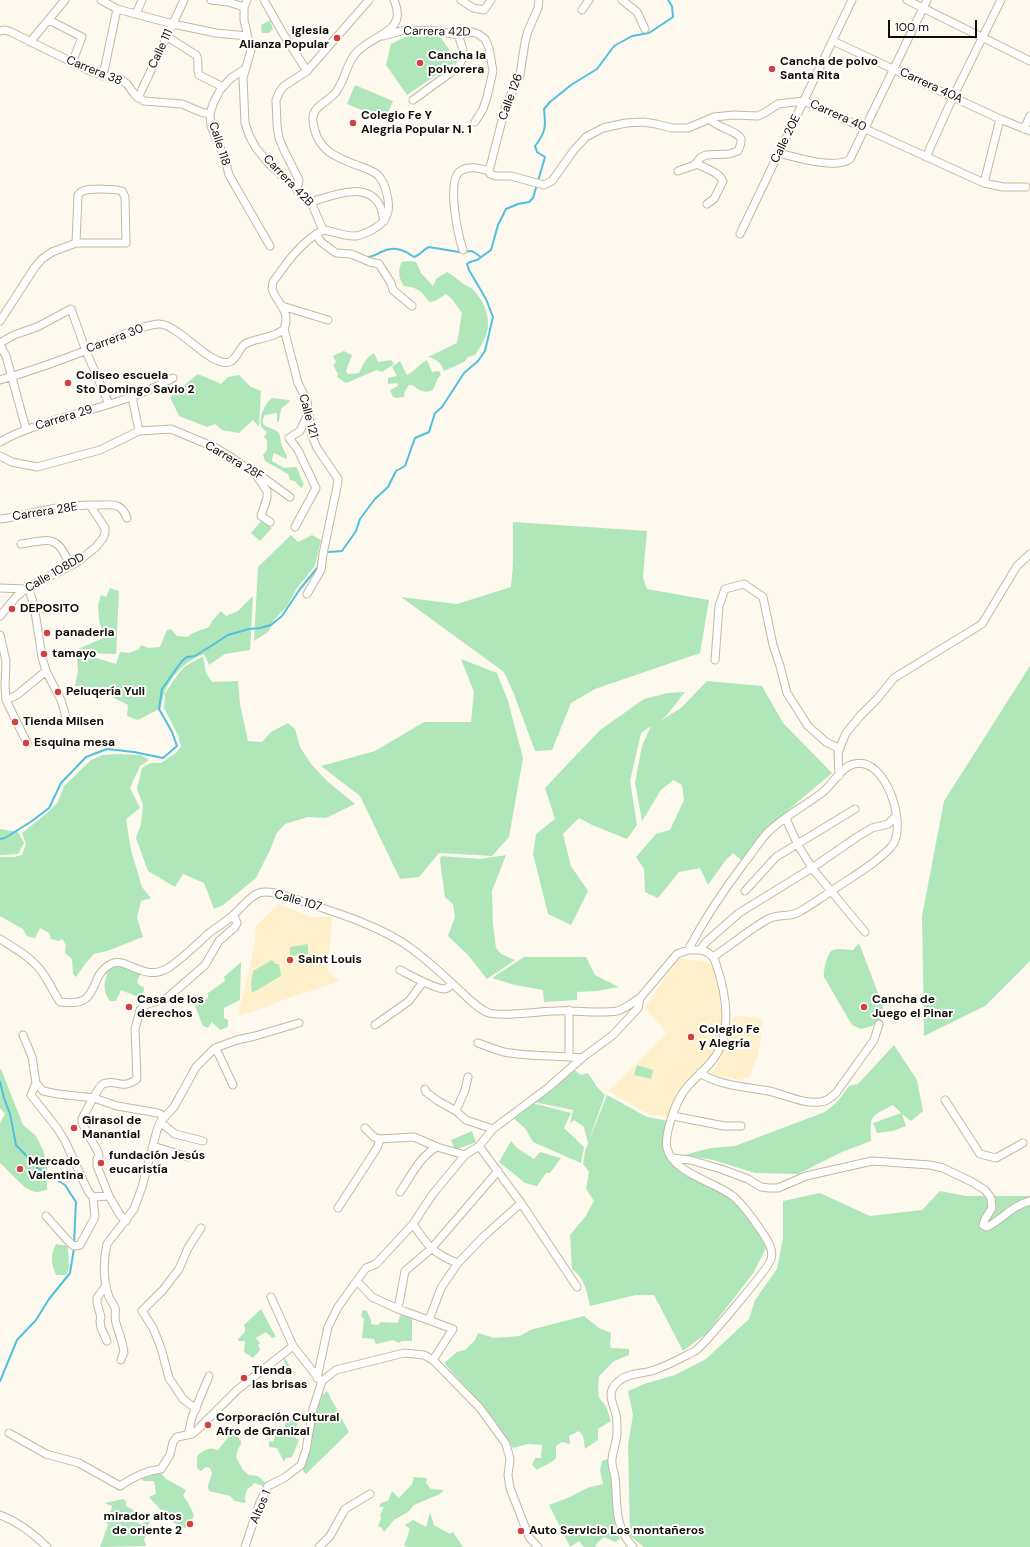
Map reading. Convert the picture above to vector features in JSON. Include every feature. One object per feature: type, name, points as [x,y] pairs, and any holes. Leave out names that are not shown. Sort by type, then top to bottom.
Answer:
[{"type":"street","points":[[30,42],[65,0]]},
{"type":"street","points":[[101,0],[117,9],[173,24],[247,36]]},
{"type":"street","points":[[136,14],[142,0]]},
{"type":"street","name":"Calle 111","points":[[138,98],[184,0]]},
{"type":"street","points":[[211,0],[245,3],[244,20],[251,50],[245,69]]},
{"type":"street","points":[[264,0],[282,32],[308,70]]},
{"type":"street","points":[[297,190],[299,180],[279,138],[276,100],[284,86],[308,70],[370,0]]},
{"type":"street","points":[[323,230],[356,236],[376,228],[384,221],[389,213],[389,200],[384,184],[377,175],[328,152],[319,142],[312,118],[315,110],[336,92],[347,66],[355,53],[397,22],[398,15],[394,0]]},
{"type":"street","points":[[461,0],[473,8],[480,10],[484,10],[491,0]]},
{"type":"street","name":"Calle 126","points":[[489,171],[506,105],[520,74],[525,42],[538,8],[539,0]]},
{"type":"street","points":[[582,10],[589,0]]},
{"type":"street","points":[[622,0],[636,12],[645,29]]},
{"type":"street","name":"Calle 20E","points":[[740,234],[852,0]]},
{"type":"street","points":[[907,0],[924,7],[1030,61]]},
{"type":"street","points":[[779,153],[833,163],[846,162],[852,154],[927,0]]},
{"type":"street","points":[[926,157],[1001,0]]},
{"type":"street","points":[[103,76],[117,9]]},
{"type":"street","points":[[49,20],[82,37],[72,63]]},
{"type":"street","name":"Carrera 38","points":[[0,31],[5,30],[72,63],[103,76],[122,80],[138,98]]},
{"type":"street","name":"Carrera 42D","points":[[373,39],[405,30],[436,31],[458,35],[472,32],[485,39],[490,54],[493,71],[483,109],[475,122]]},
{"type":"street","points":[[413,100],[457,68],[462,62],[464,56],[458,35]]},
{"type":"street","points":[[166,36],[196,55],[198,58],[199,75],[223,87]]},
{"type":"street","name":"Carrera 40A","points":[[833,41],[1000,119],[1027,130]]},
{"type":"street","name":"Calle 118","points":[[245,69],[231,78],[223,87],[213,104],[210,114],[211,126],[225,159],[229,175],[270,246]]},
{"type":"street","name":"Carrera 42B","points":[[245,69],[243,87],[245,123],[249,135],[256,148],[269,164],[311,202],[323,230]]},
{"type":"street","points":[[138,98],[144,101],[182,104],[210,114]]},
{"type":"street","name":"Carrera 40","points":[[489,171],[490,174],[496,176],[511,176],[544,185],[552,181],[570,156],[586,138],[603,128],[626,123],[643,122],[680,129],[688,128],[709,119],[725,115],[758,116],[778,104],[804,101],[864,127],[984,183],[1003,187],[1026,187]]},
{"type":"street","points":[[1027,130],[1030,116]]},
{"type":"street","points":[[678,171],[696,163],[700,158],[706,155],[734,154],[738,151],[741,143],[740,137],[713,124],[709,119]]},
{"type":"street","points":[[984,183],[1000,119]]},
{"type":"street","points":[[696,163],[719,176],[723,181],[714,199],[707,204]]},
{"type":"street","points":[[463,250],[456,216],[454,185],[456,177],[460,171],[471,168],[489,171]]},
{"type":"street","points":[[0,321],[11,302],[42,259],[52,252],[76,243],[126,243],[124,197],[122,192],[117,190],[82,191],[78,195],[76,243]]},
{"type":"street","points":[[311,202],[336,194],[357,192],[369,195],[375,199],[380,206],[384,221]]},
{"type":"street","name":"Calle 121","points":[[307,594],[321,570],[322,554],[338,479],[317,448],[312,436],[307,401],[298,383],[284,329],[286,315],[272,289],[273,282],[299,248],[306,240],[323,230]]},
{"type":"street","points":[[316,234],[320,242],[336,253],[351,254],[379,264],[394,290],[412,306]]},
{"type":"street","points":[[282,306],[328,320]]},
{"type":"street","points":[[26,429],[10,377],[6,356],[0,344],[14,335],[37,327],[72,309],[86,351],[109,404]]},
{"type":"street","name":"Carrera 30","points":[[0,380],[86,351],[142,327],[160,324],[169,327],[210,356],[224,363],[229,362],[245,344],[278,334],[284,329]]},
{"type":"street","name":"Carrera 29","points":[[0,442],[26,429],[132,397],[173,378]]},
{"type":"street","points":[[132,397],[139,431]]},
{"type":"street","points":[[295,527],[316,488],[298,450],[289,438],[300,431],[309,412]]},
{"type":"street","name":"Carrera 28F","points":[[0,456],[12,462],[37,467],[100,450],[139,431],[171,429],[214,447],[261,476],[290,498]]},
{"type":"street","points":[[253,472],[267,491],[267,498],[261,516],[270,522]]},
{"type":"street","name":"Carrera 28E","points":[[90,505],[105,528]]},
{"type":"street","name":"Carrera 28E","points":[[0,519],[24,516],[46,509],[90,505],[116,506],[124,511],[127,518]]},
{"type":"street","name":"Calle 108DD","points":[[0,616],[27,588],[87,556],[103,538],[105,528]]},
{"type":"street","points":[[21,544],[44,540],[53,542],[61,546],[70,566]]},
{"type":"street","points":[[839,776],[838,752],[846,733],[894,678],[982,624],[1017,566],[1030,554]]},
{"type":"street","points":[[715,660],[719,606],[721,600],[725,590],[744,584],[763,597],[773,644],[787,693],[808,726],[826,742],[840,749]]},
{"type":"street","points":[[0,588],[27,588],[34,605],[40,649],[46,672],[61,700],[66,718]]},
{"type":"street","points":[[0,635],[6,660],[6,700],[27,743]]},
{"type":"street","points":[[6,700],[16,695],[46,672]]},
{"type":"street","points":[[688,950],[701,924],[720,895],[770,831],[824,791],[847,766],[855,763],[866,764],[874,769],[891,790],[898,832],[896,841],[890,848],[850,879],[795,914],[778,915],[767,920],[713,957]]},
{"type":"street","points":[[745,891],[776,857],[855,809]]},
{"type":"street","points":[[700,950],[706,942],[740,913],[812,868],[857,836],[872,828],[888,824],[896,816]]},
{"type":"street","points":[[786,819],[798,845],[812,868],[865,932]]},
{"type":"street","name":"Calle 107","points":[[0,939],[33,961],[44,975],[50,988],[60,1002],[72,1004],[80,1002],[90,996],[98,977],[111,964],[117,962],[143,972],[153,974],[161,972],[184,956],[231,917],[252,897],[259,893],[274,892],[337,913],[392,936],[410,948],[453,984],[476,1006],[490,1013],[569,1010],[588,1012],[619,1010],[640,998]]},
{"type":"street","points":[[126,1221],[120,1215],[109,1196],[97,1166],[96,1160],[99,1157],[98,1152],[82,1123],[84,1116],[97,1090],[102,1084],[111,1083],[124,1085],[137,1079],[135,1029],[140,1010],[147,1004],[166,999],[206,965],[220,941],[235,927],[237,923],[236,920],[234,916],[231,917]]},
{"type":"street","points":[[365,1128],[374,1137],[380,1139],[414,1137],[437,1147],[465,1154],[479,1146],[493,1129],[549,1087],[582,1058],[613,1035],[638,1008],[640,998],[672,959],[678,954],[688,950],[700,950],[707,952],[713,957],[724,996],[726,1016],[723,1040],[717,1053],[682,1094],[667,1132],[666,1144],[672,1158],[682,1169],[724,1190],[735,1198],[753,1219],[770,1245],[772,1260],[759,1278],[698,1349],[652,1371],[629,1376],[619,1381],[612,1391],[611,1402],[616,1415],[618,1431],[612,1461],[615,1477],[617,1518],[625,1538],[633,1547]]},
{"type":"street","points":[[400,970],[423,982],[445,989],[453,984]]},
{"type":"street","points":[[375,1025],[409,1001],[423,982]]},
{"type":"street","points":[[569,1010],[569,1057]]},
{"type":"street","points":[[121,1360],[124,1353],[123,1345],[116,1323],[114,1306],[109,1298],[106,1285],[104,1267],[107,1244],[126,1221],[137,1203],[154,1146],[157,1130],[174,1107],[196,1067],[215,1048],[237,1040],[299,1023]]},
{"type":"street","points":[[700,1073],[708,1078],[724,1083],[770,1092],[806,1102],[822,1102],[829,1099],[836,1093],[874,1040],[879,1024]]},
{"type":"street","points":[[23,1035],[32,1057],[36,1083],[41,1090],[46,1092],[94,1098],[117,1106],[158,1113],[175,1134],[203,1141]]},
{"type":"street","points":[[478,1042],[502,1052],[582,1058]]},
{"type":"street","points":[[215,1048],[233,1085]]},
{"type":"street","points":[[456,1111],[468,1077]]},
{"type":"street","points":[[36,1083],[31,1095],[61,1134],[82,1181],[92,1197],[95,1217],[80,1244],[74,1246],[46,1216]]},
{"type":"street","points":[[425,1089],[426,1092],[456,1111],[466,1120],[493,1129]]},
{"type":"street","points":[[945,1100],[980,1154],[996,1158],[1010,1152],[1023,1143]]},
{"type":"street","points":[[673,1116],[724,1126],[741,1126]]},
{"type":"street","points":[[338,1208],[376,1148],[380,1139]]},
{"type":"street","points":[[154,1146],[188,1157]]},
{"type":"street","points":[[479,1146],[521,1203],[577,1287]]},
{"type":"street","points":[[400,1192],[416,1167],[430,1151],[437,1147]]},
{"type":"street","name":"Altos 1","points":[[245,1547],[260,1502],[268,1486],[284,1478],[301,1465],[306,1450],[328,1327],[338,1307],[366,1268],[376,1264],[413,1224],[432,1196],[465,1154]]},
{"type":"street","points":[[672,1158],[690,1160],[721,1169],[748,1179],[761,1187],[769,1188],[778,1188],[806,1176],[872,1161],[930,1164],[943,1168],[985,1190],[991,1198],[992,1208],[985,1219],[984,1225],[986,1227],[1012,1208],[1030,1201]]},
{"type":"street","points":[[398,1309],[405,1271],[431,1248],[498,1171]]},
{"type":"street","points":[[92,1197],[109,1196]]},
{"type":"street","points":[[429,1320],[441,1288],[458,1263],[521,1203]]},
{"type":"street","points":[[413,1224],[431,1248],[446,1259],[458,1263]]},
{"type":"street","points":[[196,1409],[183,1399],[168,1378],[161,1348],[153,1328],[142,1310],[163,1290],[179,1269],[188,1248],[201,1228]]},
{"type":"street","points":[[357,1281],[372,1297],[398,1309],[453,1329],[433,1360]]},
{"type":"street","points":[[106,1285],[97,1298],[97,1303],[101,1317],[101,1328],[107,1341]]},
{"type":"street","points":[[271,1297],[294,1346],[319,1380],[336,1370],[404,1353],[424,1355],[433,1360],[480,1408],[506,1444],[510,1459],[508,1475],[510,1488],[530,1538],[538,1547]]},
{"type":"street","points":[[9,1433],[46,1454],[79,1463],[120,1486],[148,1470],[161,1469],[170,1455],[173,1442],[177,1437],[188,1435],[196,1430],[236,1390],[294,1346]]},
{"type":"street","points":[[188,1435],[209,1376]]},
{"type":"street","points":[[319,1547],[330,1536],[345,1509],[370,1494]]},
{"type":"street","points":[[0,1515],[11,1519],[29,1530],[47,1547]]},
{"type":"shaded area","name":"Saint Louis","points":[[278,904],[311,917],[332,917],[328,971],[339,981],[238,1016],[254,949],[256,926]]},
{"type":"shaded area","name":"Colegio Fe y Alegría","points":[[678,958],[712,963],[718,989],[723,1023],[713,1054],[677,1092],[667,1117],[648,1114],[608,1091],[667,1033],[645,1008]]},
{"type":"shaded area","points":[[735,1016],[762,1018],[762,1032],[758,1054],[750,1077],[740,1080],[711,1074],[721,1059],[729,1039],[733,1018]]},
{"type":"green space","points":[[270,20],[273,29],[269,33],[262,33],[261,25]]},
{"type":"green space","name":"Cancha la polvorera","points":[[411,34],[439,35],[457,61],[407,95],[386,65],[391,44]]},
{"type":"green space","points":[[355,85],[393,101],[385,120],[347,104]]},
{"type":"green space","points":[[402,262],[416,262],[421,273],[433,286],[436,279],[447,272],[449,273],[470,287],[481,299],[485,308],[488,327],[485,338],[479,349],[475,355],[468,357],[464,362],[444,371],[438,362],[428,357],[457,343],[462,313],[452,299],[446,294],[435,301],[429,302],[419,290],[404,286],[399,271]]},
{"type":"green space","points":[[344,351],[352,355],[346,371],[348,374],[359,373],[363,364],[374,353],[378,362],[391,360],[394,364],[382,372],[377,370],[346,383],[337,377],[338,374],[333,365],[336,362],[333,356]]},
{"type":"green space","points":[[427,360],[432,372],[439,371],[441,375],[438,378],[433,390],[419,390],[412,385],[409,385],[405,391],[404,397],[393,397],[390,390],[398,386],[397,383],[388,384],[388,378],[397,376],[392,367],[400,361],[407,375]]},
{"type":"green space","points":[[198,374],[221,384],[228,377],[239,375],[251,387],[261,391],[259,427],[253,420],[239,433],[222,430],[215,424],[207,427],[179,416],[170,397]]},
{"type":"green space","points":[[272,398],[290,401],[281,409],[279,421],[277,423],[277,413],[265,415],[263,420],[264,425],[279,433],[281,444],[287,457],[286,459],[274,453],[272,461],[284,468],[296,467],[304,484],[301,488],[295,481],[290,480],[288,474],[265,461],[263,455],[267,450],[267,440],[264,437],[267,432],[261,427],[261,415],[264,407]]},
{"type":"green space","points":[[263,519],[272,528],[260,541],[251,533]]},
{"type":"green space","points":[[513,522],[647,531],[643,578],[647,589],[709,600],[700,653],[595,689],[571,703],[552,750],[535,751],[514,694],[504,672],[401,597],[457,604],[511,587],[513,564]]},
{"type":"green space","points":[[291,535],[298,542],[312,535],[321,540],[315,566],[297,588],[287,606],[275,619],[268,632],[254,641],[258,567]]},
{"type":"green space","points":[[110,588],[119,591],[116,654],[83,653],[78,649],[108,636],[110,638],[108,629],[101,628],[98,605],[101,595],[106,597]]},
{"type":"green space","points":[[253,596],[250,650],[225,654],[209,665],[204,654],[195,658],[181,668],[170,682],[161,708],[138,720],[127,716],[128,705],[104,693],[94,693],[83,686],[75,686],[78,671],[77,659],[80,656],[93,657],[116,664],[120,652],[129,653],[139,649],[141,645],[148,648],[160,647],[167,630],[171,629],[177,636],[187,637],[209,627],[221,611],[226,616],[238,611]]},
{"type":"green space","points":[[203,656],[206,673],[212,682],[238,681],[240,704],[248,741],[262,742],[271,732],[288,723],[295,729],[300,747],[311,764],[327,781],[355,804],[326,818],[308,817],[285,824],[276,834],[271,848],[256,878],[223,905],[214,909],[204,883],[183,874],[175,887],[148,871],[136,838],[141,824],[143,805],[137,789],[142,768],[151,763],[161,763],[176,753],[181,746],[178,735],[164,708],[165,694],[184,667]]},
{"type":"green space","points":[[461,659],[497,673],[508,701],[523,758],[509,837],[492,856],[439,853],[419,877],[400,879],[360,796],[321,766],[375,751],[424,722],[471,722],[474,692]]},
{"type":"green space","points":[[1030,666],[1030,961],[985,1006],[924,1036],[922,916],[944,801]]},
{"type":"green space","points":[[707,681],[762,686],[783,723],[832,773],[780,817],[741,860],[733,853],[725,861],[708,885],[700,868],[679,872],[658,898],[645,892],[644,869],[636,857],[656,834],[670,830],[684,800],[682,785],[673,780],[661,790],[642,821],[635,783],[642,746],[651,726],[641,733],[630,781],[637,825],[627,839],[592,825],[579,818],[563,834],[571,866],[588,891],[571,925],[548,914],[533,854],[536,834],[555,819],[545,788],[600,730],[644,699],[668,693],[685,692],[667,715],[660,721],[681,708]]},
{"type":"green space","points":[[103,755],[141,755],[149,760],[140,766],[130,788],[140,808],[126,819],[131,850],[142,887],[151,898],[141,901],[137,918],[143,937],[107,951],[94,954],[76,977],[73,974],[72,959],[65,953],[66,945],[62,939],[59,941],[51,939],[49,933],[40,928],[35,938],[27,936],[23,929],[0,916],[0,857],[14,857],[22,855],[26,844],[22,833],[46,814],[58,802],[64,786],[91,760]]},
{"type":"green space","points":[[0,829],[18,832],[24,843],[18,854],[0,855]]},
{"type":"green space","points":[[506,855],[492,891],[493,924],[496,948],[501,954],[515,960],[487,979],[468,955],[448,936],[455,917],[453,904],[445,897],[440,860],[441,856],[481,859]]},
{"type":"green space","points":[[859,943],[883,1006],[883,1018],[872,1026],[861,1029],[852,1025],[824,977],[826,962],[829,954],[833,950],[853,950]]},
{"type":"green space","points":[[308,944],[308,954],[290,956],[290,947]]},
{"type":"green space","points":[[524,957],[586,957],[595,975],[619,987],[597,991],[577,992],[577,1000],[544,1002],[543,990],[515,985],[492,978]]},
{"type":"green space","points":[[272,960],[276,964],[279,964],[281,976],[252,993],[251,984],[253,971]]},
{"type":"green space","points":[[241,962],[240,1000],[224,1008],[224,1018],[228,1020],[228,1027],[220,1030],[212,1022],[208,1028],[203,1026],[195,1006],[208,998],[208,993],[225,981],[224,977]]},
{"type":"green space","points":[[117,964],[141,973],[137,981],[139,985],[144,987],[143,999],[121,990],[116,1001],[110,1001],[107,997],[105,993],[105,981],[109,969]]},
{"type":"green space","points":[[894,1045],[917,1080],[923,1111],[911,1121],[902,1114],[906,1126],[893,1131],[877,1133],[873,1123],[901,1113],[893,1105],[873,1117],[871,1121],[871,1141],[842,1152],[798,1174],[755,1173],[713,1160],[684,1155],[711,1148],[735,1146],[825,1112],[838,1101],[849,1086],[858,1084]]},
{"type":"green space","points":[[637,1065],[653,1070],[651,1079],[634,1075]]},
{"type":"green space","points":[[1,1069],[23,1125],[36,1136],[43,1150],[47,1165],[47,1190],[37,1192],[28,1189],[0,1163],[0,1123],[5,1114],[0,1108]]},
{"type":"green space","points":[[574,1069],[580,1075],[588,1073],[597,1087],[605,1095],[588,1143],[584,1127],[574,1120],[570,1123],[573,1110],[534,1102]]},
{"type":"green space","points":[[607,1095],[647,1117],[669,1121],[665,1135],[681,1171],[732,1198],[743,1210],[767,1246],[754,1272],[707,1333],[683,1351],[654,1295],[636,1295],[590,1306],[582,1281],[572,1269],[570,1235],[585,1217],[594,1201],[586,1189],[589,1172],[583,1164],[585,1151]]},
{"type":"green space","points":[[532,1103],[571,1113],[564,1128],[584,1147],[581,1163],[533,1142],[525,1128],[513,1118]]},
{"type":"green space","points":[[472,1131],[476,1142],[455,1150],[451,1140]]},
{"type":"green space","points":[[511,1141],[517,1148],[534,1159],[540,1152],[561,1158],[550,1173],[546,1173],[537,1186],[525,1183],[499,1162]]},
{"type":"green space","points":[[940,1191],[966,1196],[1030,1196],[1030,1547],[644,1547],[630,1536],[628,1445],[633,1415],[628,1391],[644,1384],[675,1375],[706,1359],[749,1319],[755,1300],[777,1269],[783,1238],[783,1201],[820,1193],[870,1216],[922,1210]]},
{"type":"green space","points":[[56,1244],[68,1246],[69,1268],[66,1275],[56,1275],[54,1270],[52,1256]]},
{"type":"green space","points":[[261,1309],[276,1337],[272,1338],[266,1332],[256,1338],[260,1343],[258,1345],[260,1350],[253,1358],[244,1352],[245,1341],[238,1341],[245,1331],[244,1325]]},
{"type":"green space","points":[[363,1310],[367,1311],[371,1324],[378,1325],[381,1322],[398,1323],[400,1315],[412,1318],[412,1341],[402,1341],[399,1343],[393,1340],[376,1344],[374,1339],[362,1338],[364,1319],[361,1316]]},
{"type":"green space","points":[[584,1316],[599,1328],[611,1333],[611,1348],[629,1349],[629,1355],[614,1361],[599,1376],[599,1398],[606,1406],[611,1421],[598,1429],[598,1440],[585,1449],[583,1436],[579,1431],[569,1436],[570,1444],[562,1442],[556,1446],[556,1458],[552,1462],[537,1470],[532,1465],[535,1458],[541,1458],[542,1445],[528,1444],[513,1448],[492,1417],[444,1363],[457,1352],[465,1350],[475,1340],[478,1333],[494,1338],[520,1336],[530,1330]]},
{"type":"green space","points":[[284,1357],[291,1368],[285,1377],[280,1375],[280,1371],[287,1368],[283,1358]]},
{"type":"green space","points":[[327,1391],[349,1432],[306,1474],[303,1471],[303,1465],[320,1397]]},
{"type":"green space","points":[[287,1418],[298,1421],[296,1431],[293,1432],[292,1436],[299,1440],[292,1457],[286,1458],[284,1462],[277,1448],[269,1447],[269,1441],[273,1442],[275,1436],[282,1437]]},
{"type":"green space","points":[[233,1431],[241,1441],[236,1457],[243,1470],[249,1475],[258,1476],[268,1485],[263,1486],[254,1483],[247,1489],[245,1497],[246,1502],[244,1503],[235,1501],[230,1496],[209,1491],[208,1486],[212,1473],[210,1468],[206,1467],[201,1471],[197,1468],[197,1456],[207,1449],[212,1448],[218,1450]]},
{"type":"green space","points":[[608,1459],[613,1484],[615,1526],[620,1539],[615,1542],[604,1537],[595,1547],[584,1547],[579,1541],[570,1547],[549,1505],[570,1497],[587,1488],[603,1484],[600,1470],[602,1461]]},
{"type":"green space","points":[[160,1472],[166,1479],[186,1490],[183,1496],[194,1515],[190,1524],[183,1529],[169,1519],[149,1497],[156,1494],[154,1481],[143,1481],[141,1477]]},
{"type":"green space","points":[[410,1477],[427,1478],[426,1483],[431,1489],[444,1490],[440,1494],[414,1505],[408,1512],[394,1520],[384,1532],[382,1528],[378,1526],[381,1519],[380,1515],[384,1507],[379,1507],[381,1503],[388,1501],[392,1491],[399,1498],[412,1484],[414,1478]]},
{"type":"green space","points":[[124,1499],[126,1506],[135,1511],[136,1520],[139,1524],[142,1524],[148,1520],[150,1522],[144,1539],[146,1546],[100,1547],[108,1525],[103,1518],[107,1512],[111,1511],[112,1506],[104,1503]]},
{"type":"green space","points":[[430,1512],[434,1525],[450,1534],[453,1532],[463,1547],[404,1546],[410,1529],[405,1525],[413,1520],[426,1527]]},
{"type":"waterway","points":[[329,552],[342,551],[356,531],[360,519],[375,499],[388,487],[396,471],[405,466],[415,438],[429,432],[435,413],[442,407],[464,373],[478,361],[485,351],[493,317],[486,299],[467,264],[477,260],[491,250],[498,225],[506,209],[518,204],[529,202],[533,198],[545,157],[537,152],[535,146],[544,129],[544,109],[550,102],[571,85],[597,69],[614,46],[632,36],[649,33],[673,17],[672,6],[668,0]]},
{"type":"waterway","points":[[367,257],[374,256],[390,249],[402,250],[414,257],[429,247],[459,252],[472,251],[481,257]]},
{"type":"waterway","points":[[0,839],[5,838],[32,821],[49,808],[61,783],[86,757],[107,749],[134,752],[163,758],[177,746],[172,732],[159,709],[162,689],[182,661],[187,657],[195,656],[228,635],[271,625],[282,616],[300,589],[318,567],[319,559]]},
{"type":"waterway","points":[[0,1082],[10,1114],[16,1145],[38,1168],[65,1185],[76,1202],[74,1244]]},
{"type":"waterway","points":[[0,1381],[17,1340],[36,1320],[49,1299],[70,1273],[74,1248]]},
{"type":"place","name":"Iglesia Alianza Popular","points":[[337,38]]},
{"type":"place","name":"Cancha la polvorera","points":[[420,63]]},
{"type":"place","name":"Cancha de polvo Santa Rita","points":[[772,69]]},
{"type":"place","name":"Colegio Fe Y Alegria Popular N. 1","points":[[353,123]]},
{"type":"place","name":"Coliseo escuela Sto Domingo Savio 2","points":[[68,383]]},
{"type":"place","name":"DEPOSITO","points":[[12,609]]},
{"type":"place","name":"panaderia","points":[[47,633]]},
{"type":"place","name":"tamayo","points":[[44,654]]},
{"type":"place","name":"Peluqería Yuli","points":[[58,692]]},
{"type":"place","name":"Tienda Milsen","points":[[15,722]]},
{"type":"place","name":"Esquina mesa","points":[[26,743]]},
{"type":"place","name":"Saint Louis","points":[[290,960]]},
{"type":"place","name":"Casa de los derechos","points":[[129,1007]]},
{"type":"place","name":"Cancha de Juego el Pinar","points":[[864,1007]]},
{"type":"place","name":"Colegio Fe y Alegría","points":[[691,1037]]},
{"type":"place","name":"Girasol de Manantial","points":[[74,1128]]},
{"type":"place","name":"fundación Jesús eucaristía","points":[[101,1163]]},
{"type":"place","name":"Mercado Valentina","points":[[20,1169]]},
{"type":"place","name":"Tienda las brisas","points":[[244,1378]]},
{"type":"place","name":"Corporación Cultural Afro de Granizal","points":[[208,1425]]},
{"type":"place","name":"mirador altos de oriente 2","points":[[190,1524]]},
{"type":"place","name":"Auto Servicio Los montañeros","points":[[521,1531]]}]
